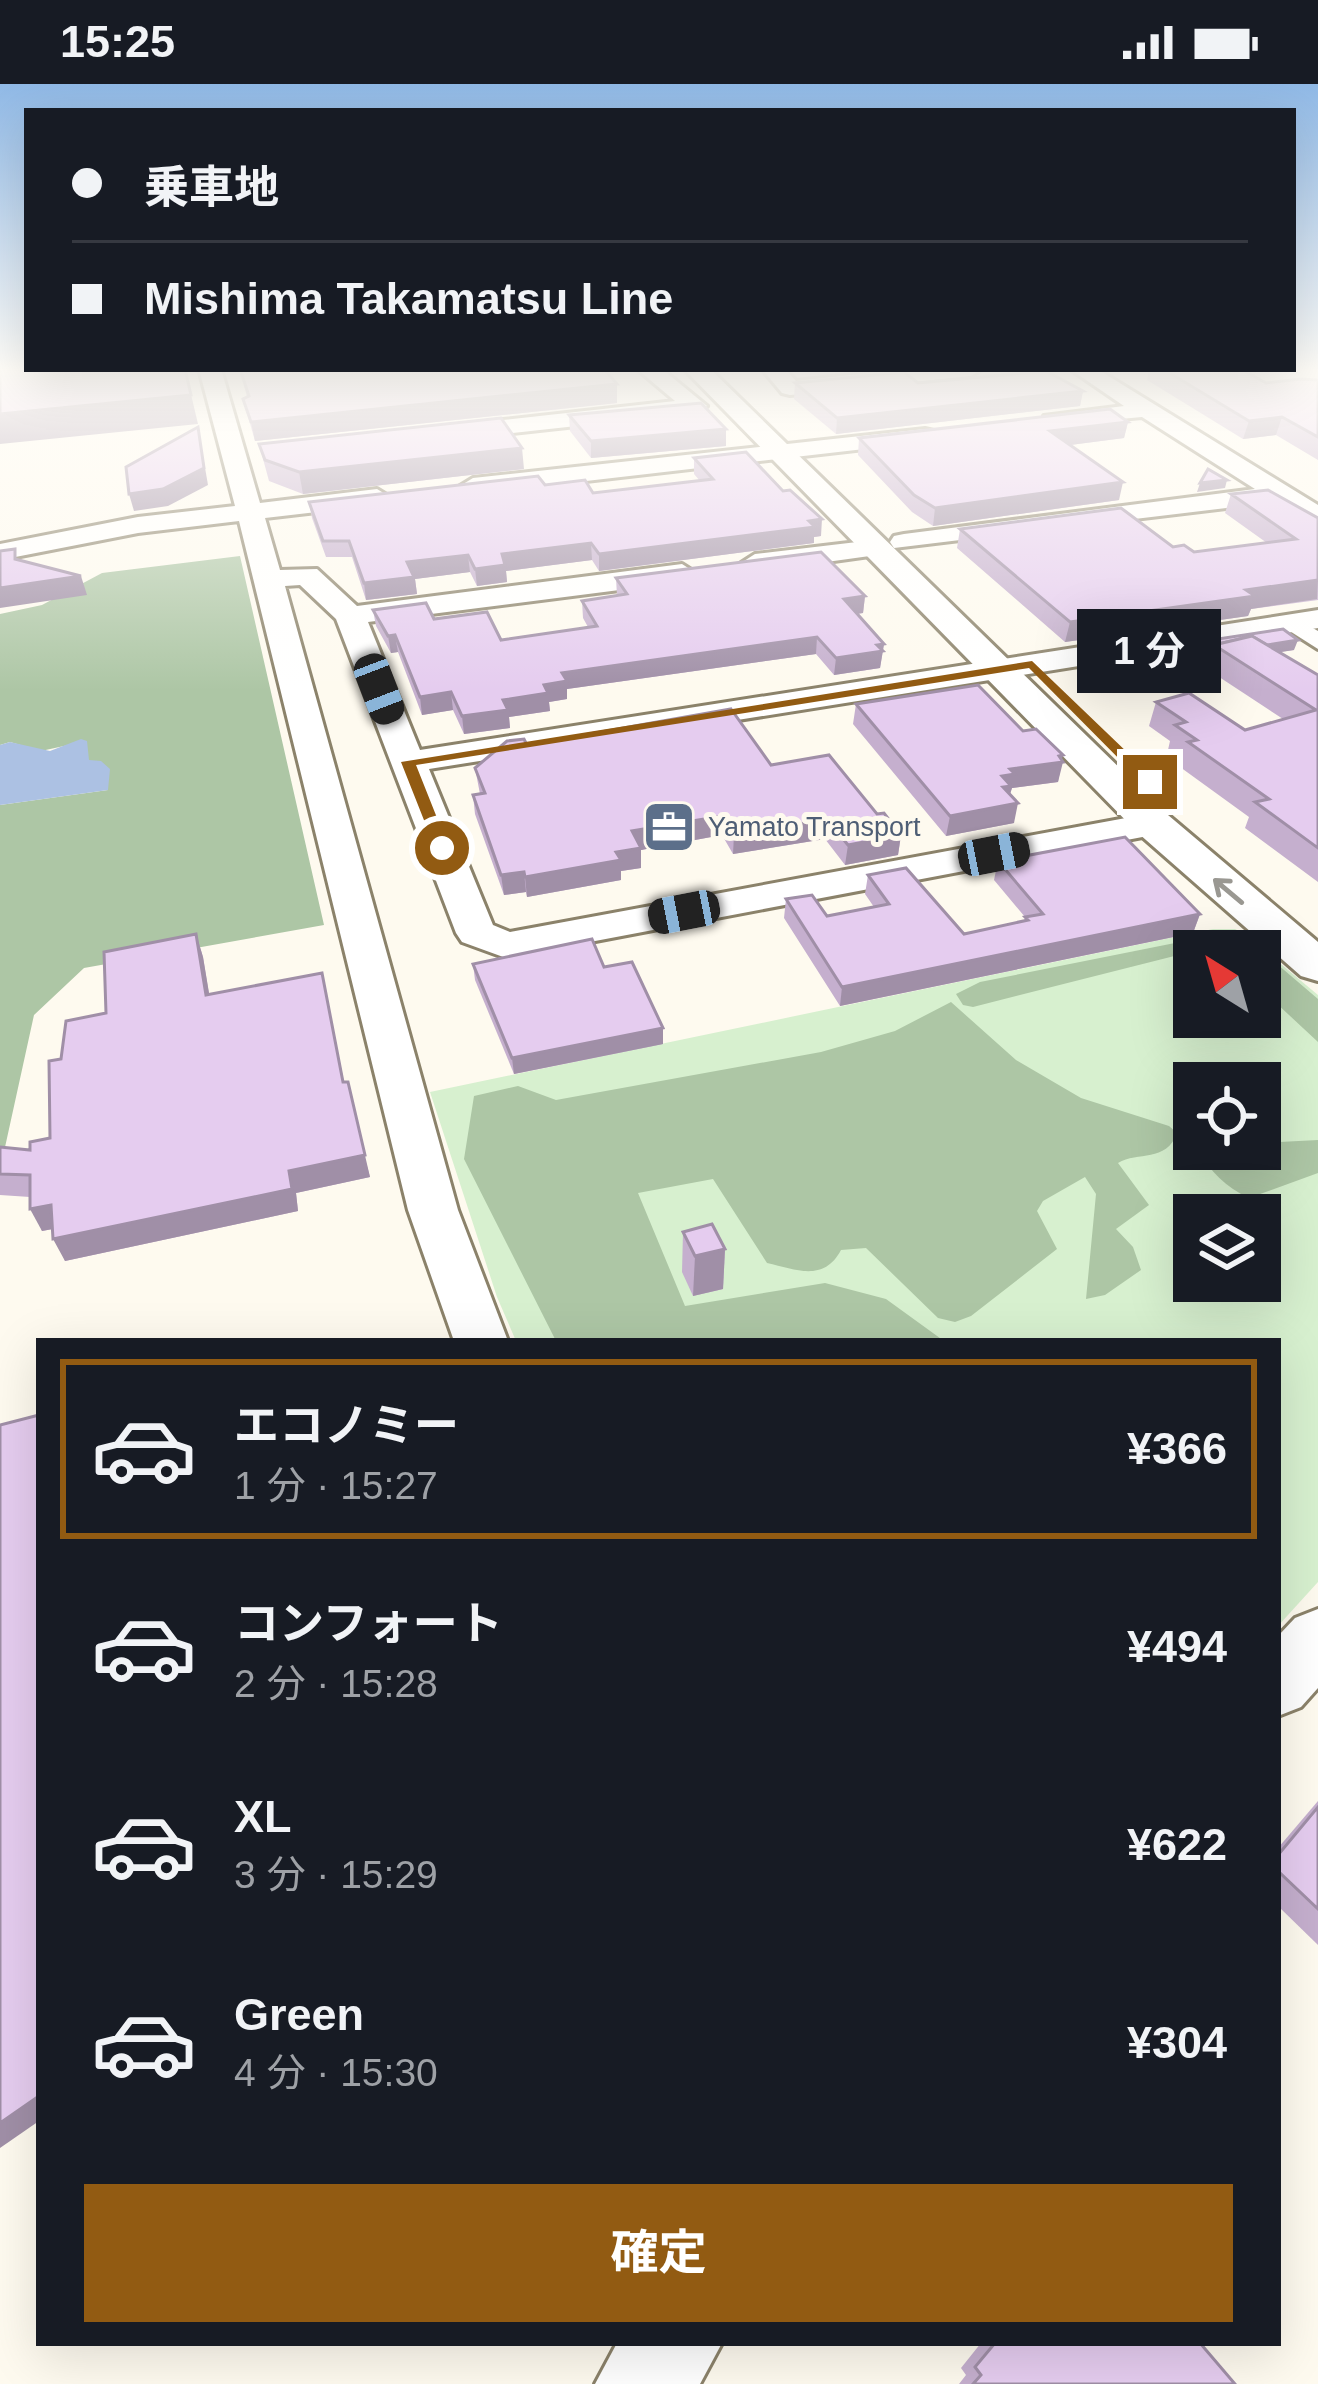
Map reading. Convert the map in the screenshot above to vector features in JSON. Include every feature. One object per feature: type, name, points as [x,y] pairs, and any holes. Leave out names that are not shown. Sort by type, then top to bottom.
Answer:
[{"type":"main road","points":[[815,476],[1015,667],[1318,932]]},
{"type":"main road","points":[[1015,667],[1153,824],[1318,965]]},
{"type":"street","points":[[239,476],[312,736],[433,1210],[481,1338]]},
{"type":"street","points":[[450,492],[583,476]]},
{"type":"street","points":[[1252,476],[1318,518]]},
{"type":"street","points":[[350,616],[1280,494]]},
{"type":"street","points":[[0,555],[138,525],[404,497]]},
{"type":"street","points":[[267,580],[308,575],[350,616],[476,933],[506,945],[1153,824]]},
{"type":"street","points":[[408,762],[1015,667],[1310,628]]},
{"type":"street","points":[[1281,1681],[1318,1640]]},
{"type":"street","points":[[640,2384],[674,2346]]},
{"type":"green space","points":[[240,556],[324,925],[84,968],[34,1015],[0,1170],[0,805],[108,790],[85,757],[87,741],[41,751],[10,742],[0,745],[0,614],[42,605],[102,573]]},
{"type":"green space","points":[[1173,937],[1173,1038],[1281,1038],[1281,964],[1318,995],[1318,1582],[1281,1623],[1281,1338],[515,1338],[430,1092]]},
{"type":"green space","points":[[1173,943],[1173,956],[973,1007],[963,1005],[956,994],[980,982]]},
{"type":"green space","points":[[1281,967],[1318,999],[1318,1042],[1281,1008]]},
{"type":"green space","points":[[951,1002],[1016,1060],[1081,1098],[1169,1126],[1173,1140],[1166,1149],[1118,1163],[1149,1205],[1116,1229],[1133,1247],[1141,1270],[1105,1295],[1086,1299],[1096,1194],[1085,1177],[1043,1201],[1037,1211],[1057,1249],[971,1316],[955,1322],[938,1318],[866,1248],[841,1250],[818,1270],[767,1263],[713,1179],[638,1193],[685,1306],[825,1283],[886,1299],[940,1338],[554,1338],[464,1159],[474,1096],[518,1086],[556,1100],[821,1052],[895,1031]]},
{"type":"green space","points":[[1318,1140],[1318,1173],[1260,1194],[1242,1194],[1212,1170],[1281,1170],[1281,1142]]},
{"type":"water","points":[[87,741],[89,760],[101,761],[110,769],[108,790],[0,805],[0,745],[10,742],[50,751]]},
{"type":"building","points":[[127,476],[188,476],[163,489],[129,494]]},
{"type":"building","points":[[535,476],[545,485],[585,480],[593,493],[769,476],[822,519],[809,521],[815,527],[599,554],[591,543],[502,554],[505,565],[475,569],[468,555],[407,562],[414,577],[364,583],[349,541],[323,541],[309,502]]},
{"type":"building","points":[[896,476],[1115,476],[1123,482],[935,508]]},
{"type":"building","points":[[1204,476],[1227,480],[1200,483]]},
{"type":"building","points":[[1268,490],[1318,518],[1318,580],[1246,590],[1255,596],[1070,622],[960,529],[1121,508],[1173,547],[1184,545],[1194,552],[1296,539],[1231,494]]},
{"type":"building","points":[[15,549],[15,559],[81,576],[0,588],[0,551]]},
{"type":"building","points":[[821,552],[865,596],[844,599],[884,644],[877,645],[883,651],[836,658],[817,637],[562,673],[567,681],[544,685],[548,693],[503,700],[508,710],[462,716],[451,692],[420,697],[395,635],[388,636],[373,610],[426,603],[434,619],[487,612],[501,640],[597,626],[582,601],[627,594],[616,578]]},
{"type":"building","points":[[1283,629],[1298,640],[1267,645],[1252,636],[1214,645],[1213,651],[1198,642]]},
{"type":"building","points":[[1252,636],[1318,675],[1318,848],[1255,802],[1269,799],[1188,742],[1197,740],[1175,725],[1186,722],[1156,702],[1189,693],[1245,730],[1316,710],[1214,645]]},
{"type":"building","points":[[978,685],[1023,731],[1036,729],[1063,755],[1059,756],[1063,762],[1010,769],[1015,774],[1002,776],[1011,786],[1003,787],[1018,803],[950,816],[856,704]]},
{"type":"building","points":[[731,709],[771,765],[829,755],[877,814],[884,813],[901,835],[848,845],[827,819],[734,835],[723,816],[632,831],[641,848],[616,852],[621,860],[525,877],[524,872],[501,875],[473,795],[485,793],[475,768],[507,741],[524,739],[527,745]]},
{"type":"building","points":[[1125,837],[1200,914],[842,987],[786,899],[812,895],[827,916],[889,904],[868,875],[906,868],[964,934],[1043,914],[998,861]]},
{"type":"building","points":[[196,934],[206,995],[322,973],[343,1082],[348,1082],[365,1155],[289,1171],[292,1189],[53,1239],[51,1205],[30,1209],[30,1175],[0,1174],[0,1147],[30,1150],[30,1142],[50,1138],[49,1061],[61,1059],[66,1021],[106,1013],[104,952]]},
{"type":"building","points":[[592,939],[604,967],[632,962],[663,1028],[512,1058],[473,964]]},
{"type":"building","points":[[712,1224],[725,1249],[695,1256],[683,1232]]},
{"type":"building","points":[[36,1416],[36,2098],[0,2123],[0,1425]]},
{"type":"building","points":[[1318,1807],[1318,1909],[1281,1874],[1281,1851]]},
{"type":"building","points":[[992,2346],[1203,2346],[1235,2384],[973,2384],[981,2375],[975,2367]]},
{"type":"place","name":"Yamato Transport","points":[[669,827]]},
{"type":"route","points":[[442,848],[408,762],[1032,664],[1150,782]]}]
